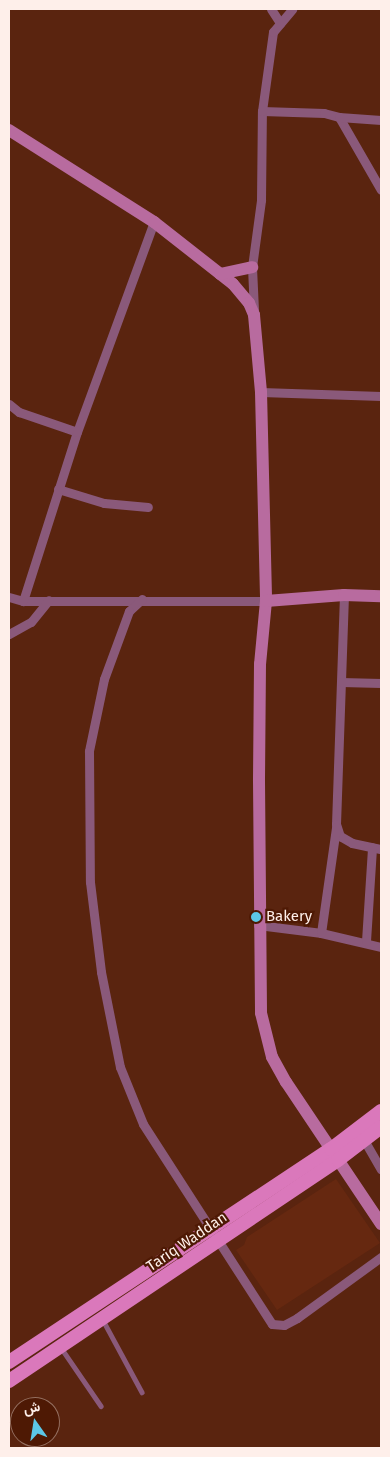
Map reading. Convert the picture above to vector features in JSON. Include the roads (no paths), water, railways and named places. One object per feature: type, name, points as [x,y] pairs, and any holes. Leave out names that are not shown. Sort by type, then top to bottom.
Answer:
[{"type":"main road","name":"Tariq Waddan","points":[[9,1381],[217,1242],[335,1154],[381,1111]]},
{"type":"main road","name":"Tariq Waddan","points":[[9,1362],[208,1230],[335,1154],[364,1140],[381,1127]]},
{"type":"street","points":[[271,9],[280,23]]},
{"type":"street","points":[[292,9],[273,32],[262,111],[261,200],[252,267],[254,316],[261,392],[266,601],[260,664],[258,925],[261,1014],[270,1050],[286,1082],[381,1224]]},
{"type":"street","points":[[262,111],[324,113],[339,117],[381,120]]},
{"type":"street","points":[[339,117],[381,190]]},
{"type":"street","points":[[9,130],[154,222],[240,292],[254,316]]},
{"type":"street","points":[[23,601],[77,432],[154,222]]},
{"type":"street","points":[[220,274],[252,267]]},
{"type":"street","points":[[261,392],[381,396]]},
{"type":"street","points":[[9,404],[20,412],[77,432]]},
{"type":"street","points":[[58,489],[104,503],[148,507]]},
{"type":"street","points":[[321,932],[336,824],[344,594]]},
{"type":"street","points":[[9,597],[23,601],[142,599],[266,601],[344,594],[381,596]]},
{"type":"street","points":[[142,599],[129,611],[104,679],[89,751],[90,882],[101,972],[120,1066],[143,1124],[208,1230],[269,1321],[277,1325],[297,1318],[381,1257]]},
{"type":"street","points":[[9,634],[31,622],[48,600]]},
{"type":"street","points":[[341,682],[381,683]]},
{"type":"street","points":[[336,824],[340,836],[352,843],[381,849]]},
{"type":"street","points":[[366,941],[372,847]]},
{"type":"street","points":[[258,925],[321,932],[366,941],[381,947]]},
{"type":"street","points":[[364,1140],[381,1169]]},
{"type":"lane","points":[[103,1319],[142,1392]]},
{"type":"lane","points":[[61,1348],[102,1406]]},
{"type":"place","name":"Bakery","points":[[256,917]]}]
